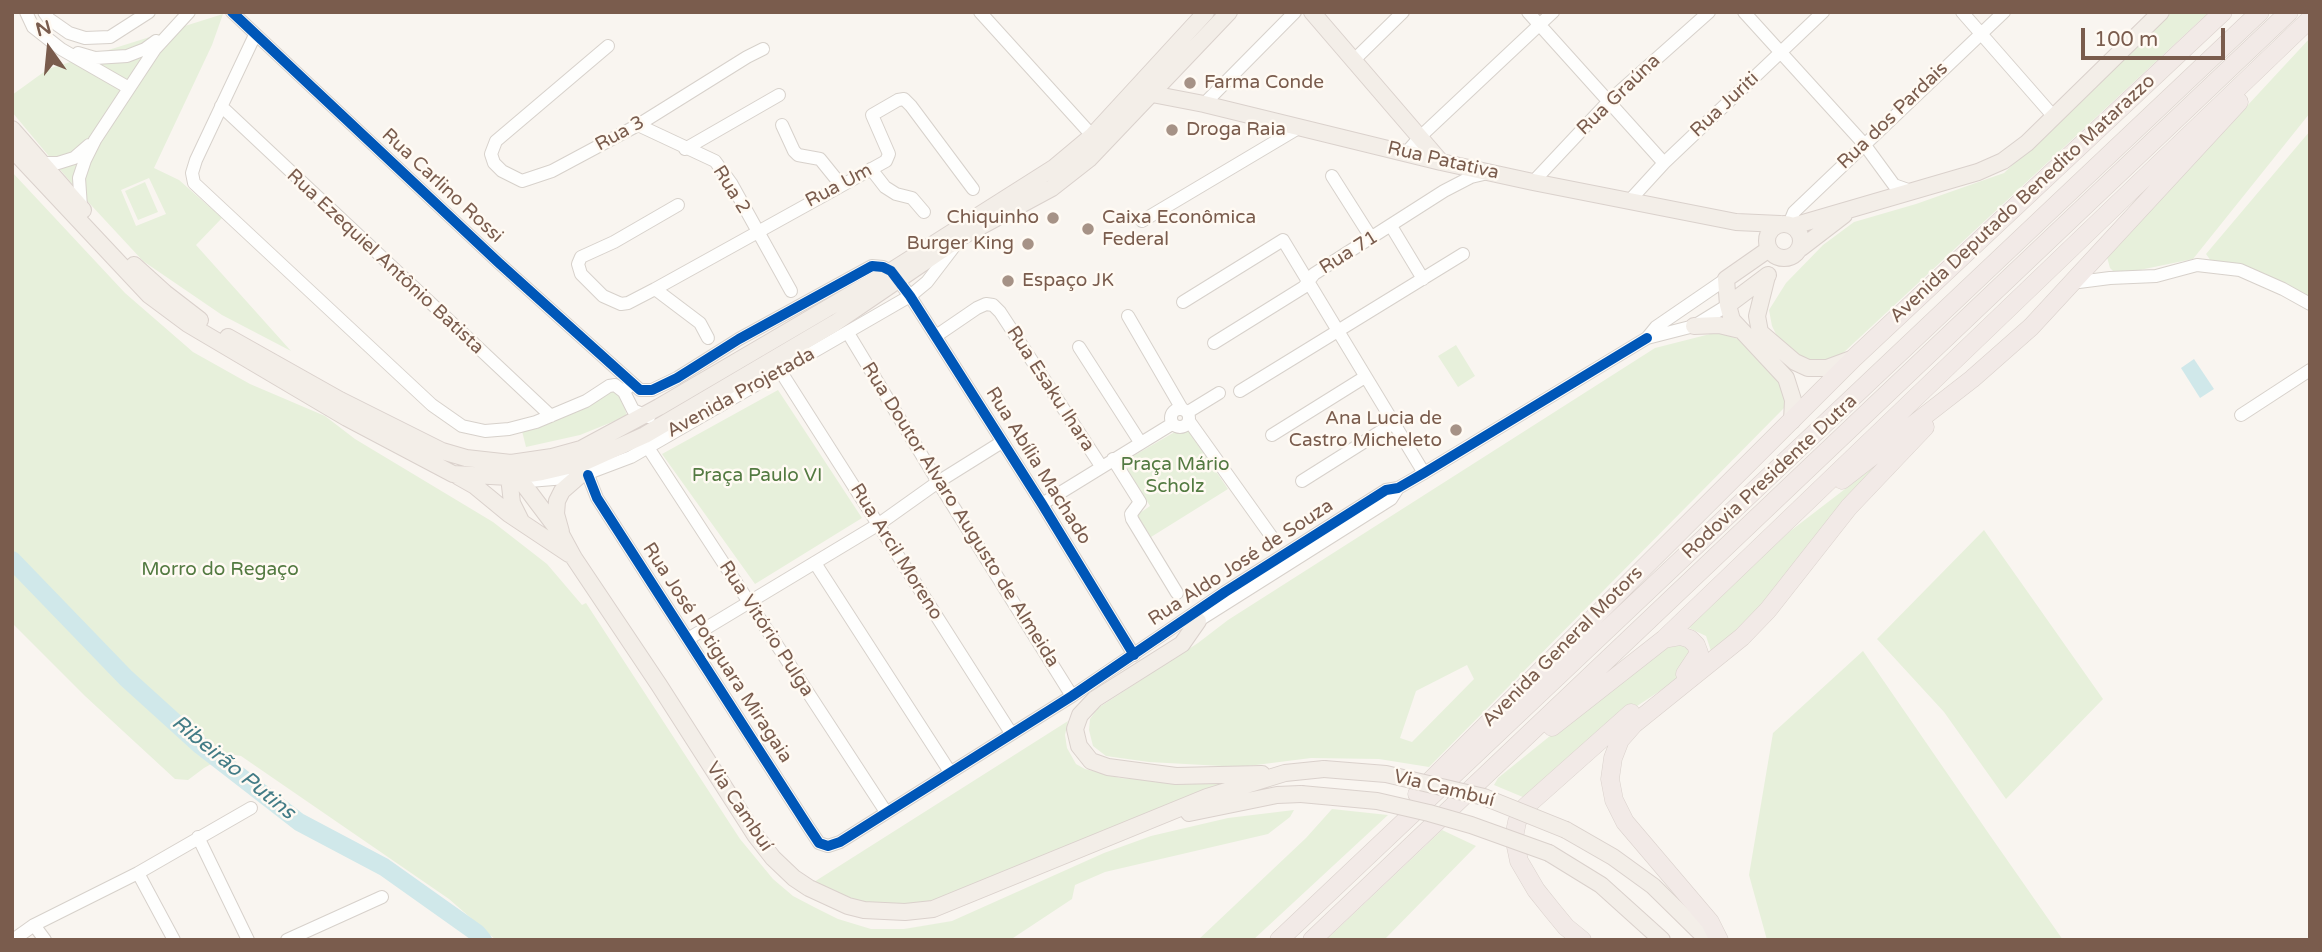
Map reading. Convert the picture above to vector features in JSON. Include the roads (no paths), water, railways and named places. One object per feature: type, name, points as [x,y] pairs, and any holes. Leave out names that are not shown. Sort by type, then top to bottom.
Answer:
[{"type":"highway","name":"Avenida Deputado Benedito Matarazzo","points":[[1854,358],[2223,12]]},
{"type":"highway","name":"Rodovia Presidente Dutra","points":[[1277,940],[2260,12]]},
{"type":"highway","name":"Rodovia Presidente Dutra","points":[[1312,940],[2289,12]]},
{"type":"highway","points":[[1442,818],[1519,753],[1664,639],[2310,19]]},
{"type":"highway","points":[[1762,543],[1972,379],[2031,327],[2310,25]]},
{"type":"highway","name":"Avenida General Motors","points":[[1277,940],[1483,725],[1854,358]]},
{"type":"highway","points":[[1719,940],[1710,922],[1625,821],[1614,800],[1610,779],[1620,740],[1634,724],[1742,637],[1768,610],[1858,497],[1972,379]]},
{"type":"highway","points":[[1582,940],[1566,927],[1536,890],[1519,861],[1514,837],[1517,822],[1523,809],[1621,722],[1687,673],[1699,653],[1696,645],[1681,636],[1664,639]]},
{"type":"main road","points":[[517,475],[581,449],[1052,188],[1097,141],[1206,12]]},
{"type":"main road","points":[[453,474],[489,477],[517,475],[586,461],[665,429],[743,386],[835,323],[894,276],[1097,141],[1152,94],[1229,12]]},
{"type":"main road","points":[[1311,12],[1448,163]]},
{"type":"main road","name":"Avenida Deputado Benedito Matarazzo","points":[[1787,225],[1978,172],[2003,161],[2027,143],[2161,12]]},
{"type":"main road","name":"Rua Patativa","points":[[1152,94],[1533,181],[1736,222],[1787,225]]},
{"type":"main road","points":[[12,129],[147,277],[183,308],[216,331],[341,400],[432,446],[466,458],[498,463],[517,475]]},
{"type":"main road","name":"Via Cambuí","points":[[12,149],[149,295],[169,312],[208,338],[347,418],[475,486],[522,523],[574,558]]},
{"type":"main road","name":"Avenida Deputado Benedito Matarazzo","points":[[1728,305],[1855,207]]},
{"type":"main road","name":"Rua Patativa","points":[[1736,222],[1762,235],[1768,246]]},
{"type":"main road","points":[[1787,225],[1801,237],[1796,253],[1776,257],[1768,246],[1768,234],[1787,225]]},
{"type":"main road","points":[[1768,246],[1726,279],[1728,305],[1732,320],[1786,378],[1793,400],[1792,421]]},
{"type":"main road","points":[[1767,276],[1757,316],[1760,332],[1795,362],[1808,368],[1826,368],[1854,358]]},
{"type":"main road","points":[[1693,326],[1719,325],[1740,330]]},
{"type":"main road","points":[[517,475],[512,503],[522,523]]},
{"type":"main road","name":"Via Cambuí","points":[[517,475],[561,534],[755,835],[773,858],[794,878],[832,899],[864,910],[905,912],[933,909],[1208,797],[1285,774],[1324,769],[1386,774],[1484,797],[1566,831],[1613,857],[1653,886],[1708,940]]},
{"type":"main road","points":[[561,534],[556,514],[557,501],[562,491],[583,476]]},
{"type":"main road","points":[[1198,621],[1182,644],[1095,699],[1087,707],[1080,715],[1075,729],[1079,746],[1091,761],[1176,776],[1285,774]]},
{"type":"main road","name":"Via Cambuí","points":[[1145,822],[1277,795],[1301,794],[1377,801],[1429,813],[1549,853],[1601,885],[1662,940]]},
{"type":"street","points":[[26,12],[33,27],[61,49],[129,88]]},
{"type":"street","points":[[44,12],[49,19],[69,33],[85,38],[110,37],[149,12]]},
{"type":"street","name":"Rua Carlino Rossi","points":[[232,12],[628,387],[633,410],[646,414],[665,429]]},
{"type":"street","points":[[980,12],[1097,141]]},
{"type":"street","points":[[1204,104],[1295,12]]},
{"type":"street","points":[[1355,59],[1403,12]]},
{"type":"street","points":[[1528,12],[1664,163]]},
{"type":"street","points":[[1406,153],[1553,12]]},
{"type":"street","name":"Rua Graúna","points":[[1533,181],[1609,101],[1709,12]]},
{"type":"street","points":[[1744,12],[1864,144],[1894,185],[1911,191]]},
{"type":"street","name":"Rua Juriti","points":[[1630,199],[1664,163],[1823,12]]},
{"type":"street","points":[[1962,12],[2054,117]]},
{"type":"street","name":"Rua dos Pardais","points":[[1787,225],[1794,212],[2004,12]]},
{"type":"street","points":[[61,49],[95,58],[127,57],[145,49],[181,17]]},
{"type":"street","points":[[81,207],[79,178],[95,140],[155,49],[181,17]]},
{"type":"street","points":[[255,35],[193,169],[194,183],[432,405],[452,421],[473,429],[521,427],[586,401],[609,386],[652,390],[739,339],[796,299],[872,266],[883,267],[894,276]]},
{"type":"street","name":"Rua 3","points":[[608,46],[493,145],[492,159],[502,171],[518,180],[537,177],[638,125],[764,49]]},
{"type":"street","points":[[685,149],[779,95]]},
{"type":"street","name":"Rua Um","points":[[678,205],[614,242],[581,257],[579,269],[586,281],[603,296],[621,304],[628,303],[886,161],[889,154],[872,115],[904,99],[973,190]]},
{"type":"street","name":"Rua Ezequiel Antônio Batista","points":[[221,106],[551,416]]},
{"type":"street","name":"Rua 2","points":[[638,125],[715,161],[731,183],[796,299]]},
{"type":"street","points":[[782,125],[794,151],[799,155],[820,159],[841,185]]},
{"type":"street","points":[[1142,221],[1300,127]]},
{"type":"street","points":[[42,163],[58,163],[75,158],[95,140]]},
{"type":"street","points":[[1444,191],[1458,178],[1448,163]]},
{"type":"street","points":[[871,169],[885,187],[896,194],[912,198],[924,212]]},
{"type":"street","name":"Rua 71","points":[[1214,343],[1304,288],[1308,280],[1444,191],[1471,177],[1490,172]]},
{"type":"street","points":[[1332,176],[1372,239]]},
{"type":"street","points":[[1391,226],[1423,279]]},
{"type":"street","name":"Avenida Projetada","points":[[743,386],[781,372],[910,296],[927,282],[961,237]]},
{"type":"street","points":[[1183,302],[1283,240],[1424,473]]},
{"type":"street","points":[[1240,391],[1463,254]]},
{"type":"street","points":[[2096,257],[2110,278]]},
{"type":"street","points":[[2071,283],[2156,276],[2197,265],[2240,270],[2310,304]]},
{"type":"street","name":"Rua Abília Machado","points":[[894,276],[936,336],[1134,655]]},
{"type":"street","name":"Rua Aldo José de Souza","points":[[824,846],[840,842],[1072,696],[1138,650],[1386,490],[1398,488],[1424,473],[1647,338],[1657,327],[1726,279]]},
{"type":"street","points":[[654,289],[700,323],[708,338]]},
{"type":"street","name":"Rua Esaku Ihara","points":[[936,336],[962,317],[986,304],[993,305],[1101,466]]},
{"type":"street","name":"Rua Aldo José de Souza","points":[[1647,338],[1693,326],[1728,305]]},
{"type":"street","points":[[1128,316],[1186,414],[1274,540]]},
{"type":"street","name":"Rua Doutor Alvaro Augusto de Almeida","points":[[848,333],[937,482],[1072,696]]},
{"type":"street","points":[[739,339],[730,365],[743,386]]},
{"type":"street","points":[[1079,347],[1140,442]]},
{"type":"street","points":[[2241,415],[2310,370]]},
{"type":"street","name":"Rua Arcil Moreno","points":[[781,372],[1011,733]]},
{"type":"street","points":[[1272,435],[1366,377]]},
{"type":"street","points":[[1186,414],[1219,393]]},
{"type":"street","name":"Rua Abília Machado","points":[[1042,504],[1172,424],[1170,418],[1173,411],[1186,414]]},
{"type":"street","points":[[1302,481],[1394,423]]},
{"type":"street","name":"Avenida Projetada","points":[[517,475],[583,476],[631,457],[665,429]]},
{"type":"street","points":[[688,639],[879,524],[937,482],[1002,442]]},
{"type":"street","name":"Rua Vitório Pulga","points":[[647,446],[886,812]]},
{"type":"street","points":[[1113,459],[1140,502],[1131,514],[1132,519],[1177,593]]},
{"type":"street","name":"Rua José Potiguara Miragaia","points":[[583,476],[808,828],[824,846]]},
{"type":"street","name":"Rua Aldo José de Souza","points":[[1134,655],[1141,654],[1198,621],[1391,499],[1398,488]]},
{"type":"street","points":[[815,563],[950,772]]},
{"type":"street","points":[[13,940],[34,925],[138,873],[251,808]]},
{"type":"street","points":[[198,838],[248,940]]},
{"type":"street","points":[[138,873],[174,940]]},
{"type":"street","points":[[287,940],[382,897]]},
{"type":"street","points":[[34,925],[45,940]]},
{"type":"water","points":[[2194,359],[2214,389],[2200,398],[2181,368]]},
{"type":"waterway","name":"Ribeirão Putins","points":[[12,560],[126,678],[201,746],[299,822],[384,867],[483,940]]},
{"type":"place","name":"Farma Conde","points":[[1190,83]]},
{"type":"place","name":"Droga Raia","points":[[1172,130]]},
{"type":"place","name":"Chiquinho","points":[[1053,218]]},
{"type":"place","name":"Caixa Econômica Federal","points":[[1088,229]]},
{"type":"place","name":"Burger King","points":[[1028,244]]},
{"type":"place","name":"Espaço JK","points":[[1008,281]]},
{"type":"place","name":"Ana Lucia de Castro Micheleto","points":[[1456,430]]},
{"type":"park label","name":"Praça Paulo VI","points":[[757,476]]},
{"type":"park label","name":"Praça Mário Scholz","points":[[1175,476]]},
{"type":"park label","name":"Morro do Regaço","points":[[220,570]]}]
